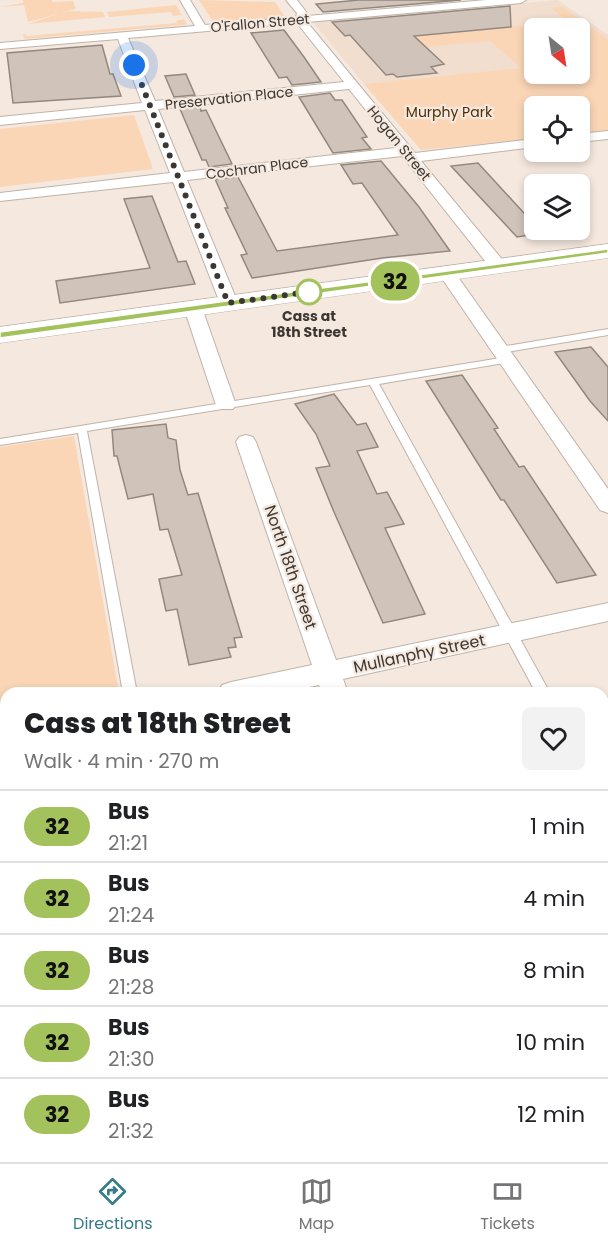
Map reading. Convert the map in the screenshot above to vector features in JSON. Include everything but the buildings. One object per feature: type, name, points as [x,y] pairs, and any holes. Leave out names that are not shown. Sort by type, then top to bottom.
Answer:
[{"type":"main road","points":[[0,335],[608,251]]},
{"type":"street","points":[[185,0],[202,29]]},
{"type":"street","name":"Hogan Street","points":[[291,0],[302,14],[300,20],[498,267]]},
{"type":"street","name":"O'Fallon Street","points":[[0,46],[300,20],[463,2],[521,0]]},
{"type":"street","points":[[122,36],[228,303]]},
{"type":"street","name":"Preservation Place","points":[[0,121],[351,85]]},
{"type":"street","points":[[590,137],[608,135]]},
{"type":"street","name":"Cochran Place","points":[[0,197],[178,177],[524,144]]},
{"type":"street","points":[[447,274],[608,505]]},
{"type":"street","points":[[193,308],[226,405]]},
{"type":"street","name":"North 18th Street","points":[[246,442],[331,683]]},
{"type":"street","name":"Mullanphy Street","points":[[291,687],[331,683],[511,633],[608,612]]},
{"type":"lane","points":[[0,442],[373,382],[608,332]]},
{"type":"lane","points":[[373,382],[540,687]]},
{"type":"lane","points":[[82,429],[129,687]]},
{"type":"shaded area","points":[[558,0],[584,18],[524,18],[524,68],[364,84],[313,22]]},
{"type":"shaded area","points":[[590,22],[608,35],[608,59],[590,61]]},
{"type":"green space","points":[[23,0],[73,1],[76,9],[28,22],[24,5],[0,7],[23,3]]},
{"type":"green space","points":[[199,0],[275,2],[285,17],[296,16],[223,23],[212,20]]},
{"type":"green space","points":[[176,5],[182,15],[173,16],[171,12],[109,17],[107,12]]},
{"type":"green space","name":"Murphy Park","points":[[562,7],[578,18],[563,18],[551,8]]},
{"type":"green space","points":[[67,11],[103,12],[105,17],[28,24]]},
{"type":"green space","points":[[184,19],[187,24],[184,25],[24,39],[23,33],[27,36],[177,23],[176,21]]},
{"type":"green space","name":"Murphy Park","points":[[524,25],[524,84],[590,84],[590,26],[608,39],[608,130],[590,132],[590,96],[524,96],[524,140],[421,150],[364,84],[521,68],[490,41],[426,47],[419,40],[412,41],[408,37]]},
{"type":"green space","points":[[134,115],[153,169],[0,187],[0,129]]},
{"type":"green space","points":[[74,436],[118,687],[0,687],[0,447]]},
{"type":"bus line","name":"32","points":[[0,335],[608,251]]},
{"type":"place","name":"Cass at 18th Street","points":[[309,292]]},
{"type":"route","points":[[134,65],[228,303],[316,291],[309,292]]}]
